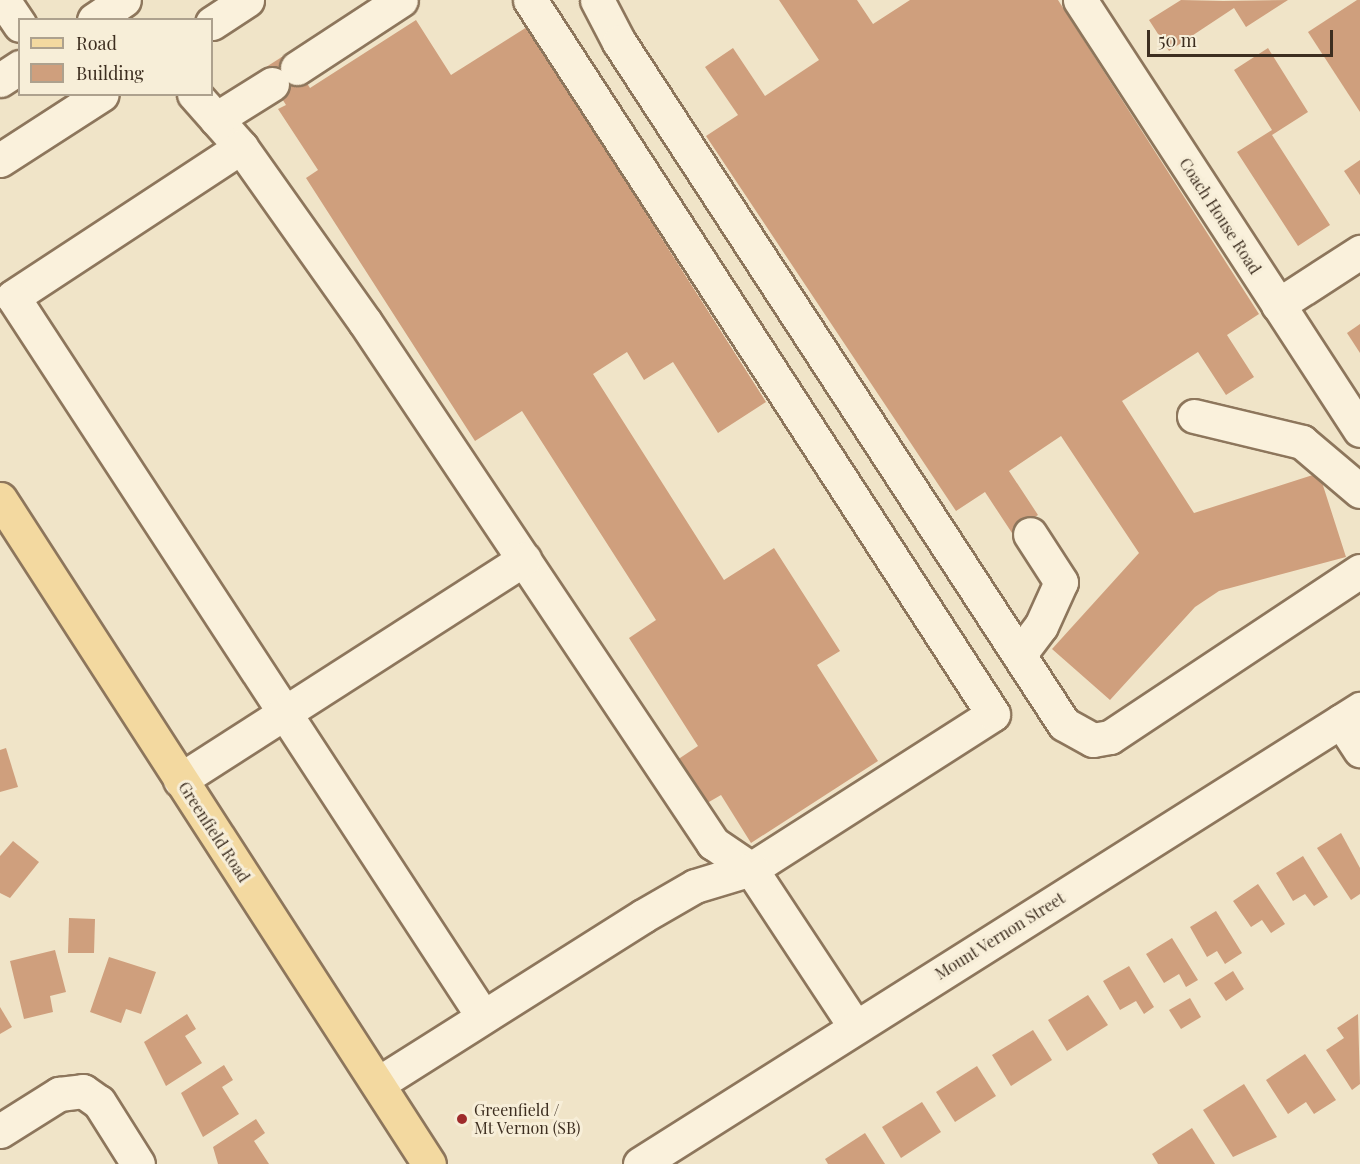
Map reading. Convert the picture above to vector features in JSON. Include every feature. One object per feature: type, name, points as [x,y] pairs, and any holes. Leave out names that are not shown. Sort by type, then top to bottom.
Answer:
[{"type":"main road","name":"Greenfield Road","points":[[0,499],[180,780],[379,1083],[429,1164]]},
{"type":"street","points":[[3,0],[18,22]]},
{"type":"street","points":[[97,18],[124,0]]},
{"type":"street","points":[[129,0],[141,18]]},
{"type":"street","points":[[213,22],[248,0]]},
{"type":"street","points":[[216,119],[401,0]]},
{"type":"street","points":[[379,1083],[482,1015],[695,886],[751,869],[993,714],[530,0]]},
{"type":"street","points":[[597,0],[619,42],[1064,724],[1093,740],[1110,737],[1360,571]]},
{"type":"street","name":"Coach House Road","points":[[1080,0],[1360,430]]},
{"type":"street","points":[[0,80],[18,69]]},
{"type":"street","points":[[0,160],[99,96]]},
{"type":"street","points":[[196,96],[241,147],[524,559],[713,843],[751,869],[855,1027]]},
{"type":"street","points":[[241,147],[13,297],[283,715],[482,1015]]},
{"type":"street","points":[[1278,305],[1360,252]]},
{"type":"street","points":[[1194,416],[1302,442],[1360,491]]},
{"type":"street","points":[[1019,655],[1041,626],[1061,582],[1030,534]]},
{"type":"street","points":[[180,780],[524,559]]},
{"type":"street","points":[[1351,715],[1360,750]]},
{"type":"street","name":"Mount Vernon Street","points":[[640,1164],[1351,715]]},
{"type":"street","points":[[0,1131],[73,1090],[99,1102],[138,1164]]},
{"type":"building","points":[[779,0],[857,0],[873,24],[910,0],[1058,0],[1259,314],[1227,335],[1254,377],[1226,395],[1198,352],[1122,401],[1194,513],[1319,473],[1346,557],[1219,591],[1195,607],[1110,700],[1052,649],[1139,553],[1061,436],[1009,471],[1038,515],[1012,533],[985,492],[956,511],[706,136],[738,115],[705,67],[733,48],[765,96],[819,60]]},
{"type":"building","points":[[1181,0],[1288,0],[1246,27],[1234,8],[1169,51],[1149,20]]},
{"type":"building","points":[[1360,0],[1360,112],[1308,32]]},
{"type":"building","points":[[416,20],[451,75],[527,27],[766,402],[718,433],[673,362],[644,380],[627,352],[593,374],[724,580],[774,548],[840,651],[817,665],[878,761],[751,843],[721,795],[702,806],[674,762],[698,746],[629,638],[656,620],[522,411],[475,441],[306,178],[318,170],[278,109],[286,105],[263,69],[288,53],[310,88]]},
{"type":"building","points":[[1268,48],[1308,112],[1272,135],[1330,225],[1298,246],[1237,152],[1272,130],[1234,70]]},
{"type":"building","points":[[1360,160],[1360,195],[1344,171]]},
{"type":"building","points":[[1360,324],[1360,353],[1347,333]]},
{"type":"building","points":[[6,748],[18,787],[0,792],[0,750]]},
{"type":"building","points":[[1341,833],[1360,868],[1360,894],[1351,900],[1317,848]]},
{"type":"building","points":[[13,841],[39,862],[10,898],[0,893],[0,856]]},
{"type":"building","points":[[1303,856],[1328,897],[1314,906],[1305,894],[1293,901],[1276,873]]},
{"type":"building","points":[[1258,884],[1285,924],[1271,933],[1262,920],[1251,927],[1233,901]]},
{"type":"building","points":[[1216,911],[1242,953],[1225,964],[1217,951],[1207,957],[1190,927]]},
{"type":"building","points":[[69,918],[95,919],[94,953],[68,953]]},
{"type":"building","points":[[1172,938],[1198,980],[1186,987],[1179,974],[1164,983],[1146,954]]},
{"type":"building","points":[[55,950],[66,992],[50,996],[53,1012],[24,1019],[10,961]]},
{"type":"building","points":[[109,957],[156,972],[141,1014],[126,1009],[121,1023],[90,1012]]},
{"type":"building","points":[[1129,966],[1154,1007],[1144,1014],[1136,1001],[1120,1010],[1103,981]]},
{"type":"building","points":[[1233,971],[1244,989],[1226,1001],[1214,983]]},
{"type":"building","points":[[1088,995],[1108,1025],[1067,1051],[1048,1020]]},
{"type":"building","points":[[1190,998],[1201,1017],[1181,1029],[1169,1010]]},
{"type":"building","points":[[0,1007],[12,1027],[0,1034]]},
{"type":"building","points":[[187,1014],[196,1029],[185,1036],[202,1063],[166,1086],[144,1042]]},
{"type":"building","points":[[1358,1014],[1360,1084],[1352,1090],[1326,1050],[1344,1038],[1337,1028]]},
{"type":"building","points":[[1033,1030],[1052,1060],[1011,1086],[992,1055]]},
{"type":"building","points":[[1305,1054],[1336,1100],[1314,1114],[1306,1102],[1288,1114],[1266,1080]]},
{"type":"building","points":[[224,1065],[233,1080],[222,1087],[239,1114],[203,1137],[181,1093]]},
{"type":"building","points":[[977,1066],[996,1096],[955,1122],[936,1092]]},
{"type":"building","points":[[1244,1084],[1277,1137],[1233,1157],[1203,1110]]},
{"type":"building","points":[[922,1102],[941,1132],[901,1158],[882,1127]]},
{"type":"building","points":[[256,1119],[265,1133],[254,1141],[269,1164],[218,1164],[213,1147]]},
{"type":"building","points":[[1192,1128],[1215,1164],[1158,1164],[1152,1154]]},
{"type":"building","points":[[865,1133],[885,1164],[828,1164],[825,1159]]},
{"type":"place","name":"Greenfield / Mt Vernon (SB)","points":[[462,1119]]}]
